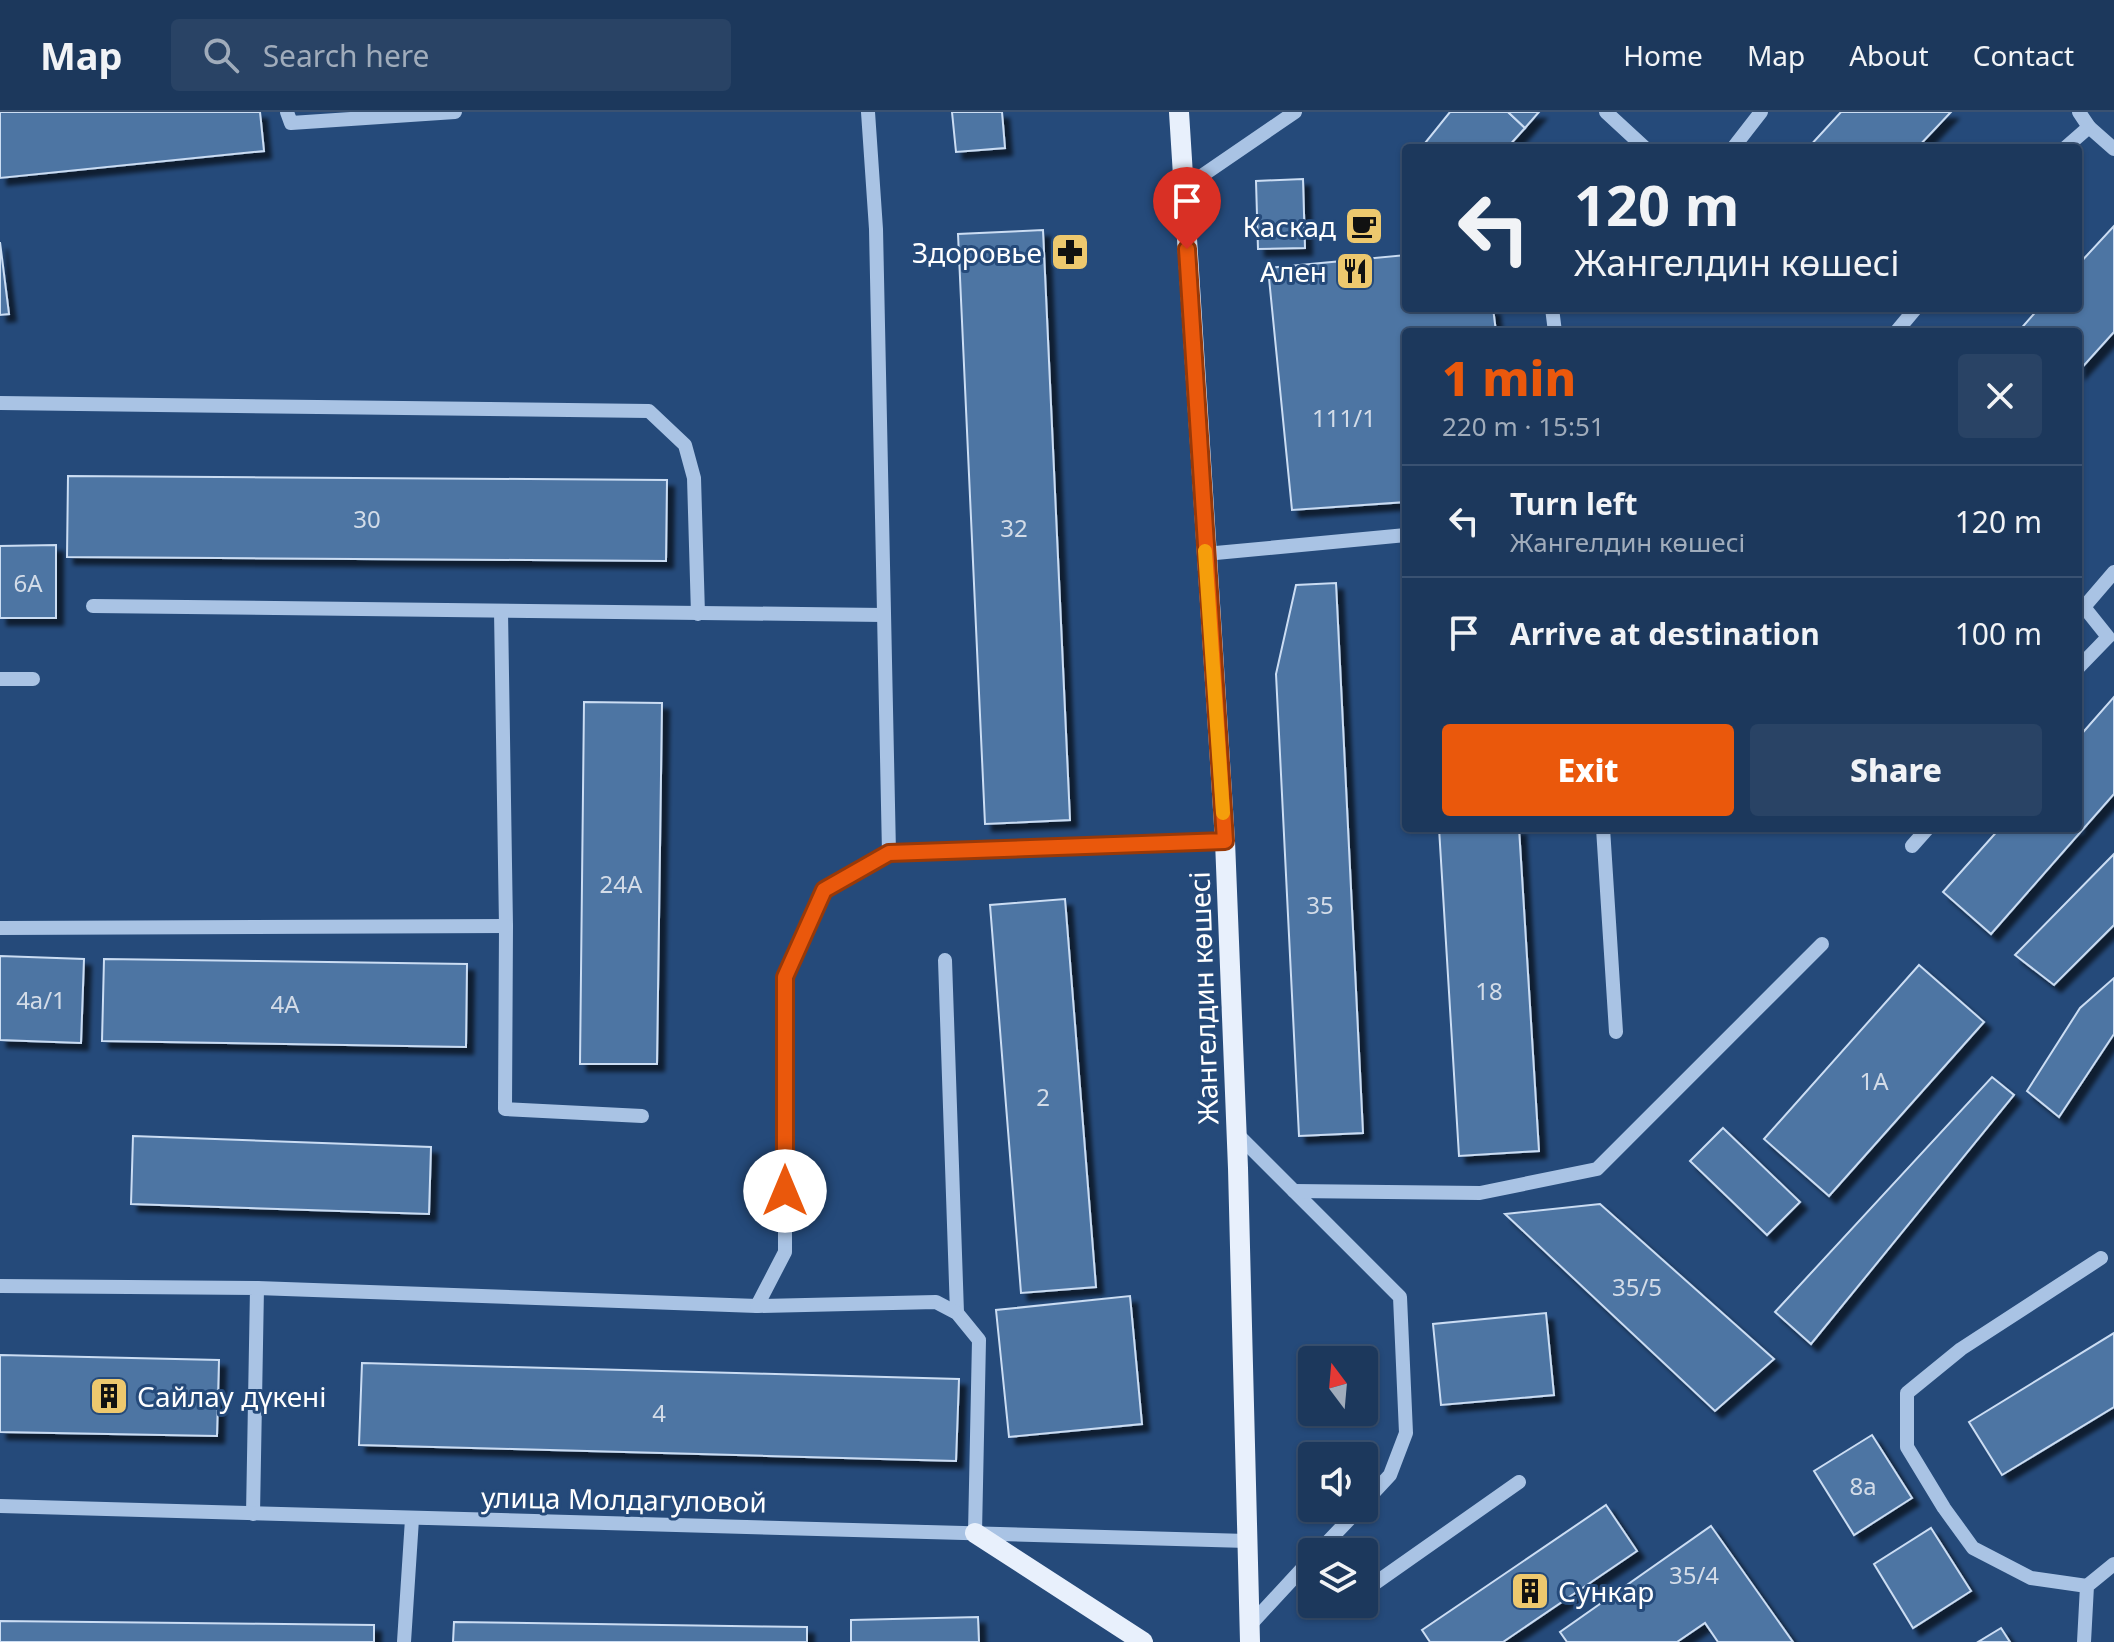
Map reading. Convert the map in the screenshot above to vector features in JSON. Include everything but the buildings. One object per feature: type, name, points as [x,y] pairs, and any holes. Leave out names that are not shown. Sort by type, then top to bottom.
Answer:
[{"type":"main road","name":"Жангелдин көшесі","points":[[1179,112],[1225,841],[1251,1633]]},
{"type":"main road","points":[[975,1533],[1143,1642]]},
{"type":"street","points":[[287,112],[291,123],[455,112]]},
{"type":"street","points":[[868,112],[876,229],[889,853]]},
{"type":"street","points":[[1184,188],[1295,112]]},
{"type":"street","points":[[1606,112],[1641,144]]},
{"type":"street","points":[[1736,144],[1761,112]]},
{"type":"street","points":[[2079,112],[2089,127],[2114,149]]},
{"type":"street","points":[[2070,144],[2089,127]]},
{"type":"street","points":[[1899,328],[1913,312]]},
{"type":"street","points":[[0,403],[649,411],[685,445],[694,478],[698,614]]},
{"type":"street","points":[[1205,554],[1402,535]]},
{"type":"street","points":[[2082,664],[2108,637],[2084,607],[2114,572]]},
{"type":"street","points":[[93,606],[884,615]]},
{"type":"street","points":[[501,611],[506,926],[505,1109],[642,1116]]},
{"type":"street","points":[[0,679],[33,679]]},
{"type":"street","points":[[1603,832],[1616,1032]]},
{"type":"street","points":[[1912,846],[1924,832]]},
{"type":"street","points":[[757,1306],[785,1252],[785,977],[824,890],[889,853],[1225,841]]},
{"type":"street","points":[[0,928],[506,926]]},
{"type":"street","points":[[1294,1191],[1480,1193],[1597,1169],[1822,944]]},
{"type":"street","points":[[945,960],[957,1313]]},
{"type":"street","points":[[1237,1134],[1400,1297],[1406,1433],[1390,1475],[1378,1488]]},
{"type":"street","points":[[2101,1258],[1961,1349],[1907,1393],[1907,1447],[1973,1548],[2031,1578],[2087,1586],[2114,1564]]},
{"type":"street","points":[[0,1286],[257,1288],[757,1306],[936,1302],[957,1313],[979,1340],[975,1533]]},
{"type":"street","points":[[253,1514],[257,1288]]},
{"type":"street","points":[[1378,1581],[1519,1482]]},
{"type":"street","name":"улица Молдагуловой","points":[[0,1506],[1247,1541]]},
{"type":"street","points":[[404,1642],[412,1519]]},
{"type":"street","points":[[1331,1538],[1347,1522]]},
{"type":"street","points":[[1251,1633],[1298,1583]]},
{"type":"street","points":[[2084,1642],[2087,1586]]},
{"type":"slow traffic","points":[[1205,551],[1223,813]]},
{"type":"place","name":"Каскад","points":[[1364,226]]},
{"type":"place","name":"Здоровье","points":[[1070,252]]},
{"type":"place","name":"Ален","points":[[1355,271]]},
{"type":"place","name":"Сайлау дүкені","points":[[109,1396]]},
{"type":"place","name":"Сункар","points":[[1530,1591]]},
{"type":"route","points":[[785,1191],[785,977],[824,890],[889,853],[1225,841],[1187,249]]}]
